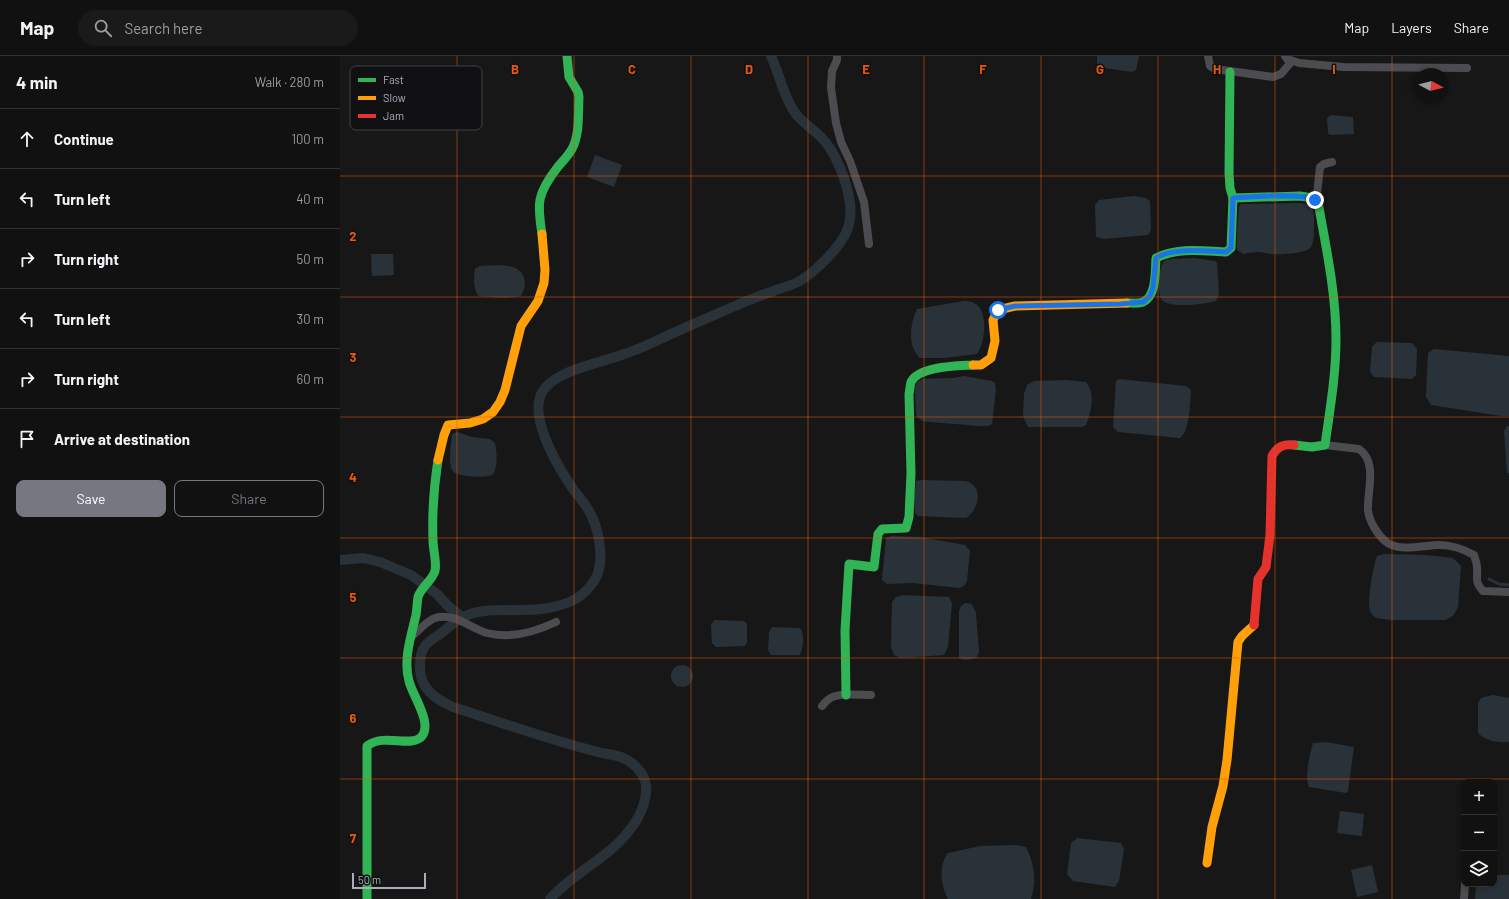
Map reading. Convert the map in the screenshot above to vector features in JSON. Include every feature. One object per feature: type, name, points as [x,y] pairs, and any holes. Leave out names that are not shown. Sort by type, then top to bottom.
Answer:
[{"type":"street","points":[[367,899],[367,746],[370,742],[377,740],[415,740],[422,736],[424,732],[423,714],[409,685],[407,673],[411,637],[419,593],[435,570],[433,542],[436,481],[440,446],[444,431],[448,425],[455,423],[471,423],[496,410],[502,400],[505,390],[521,326],[538,301],[544,283],[546,270],[538,208],[539,202],[546,182],[572,149],[577,135],[579,97],[578,92],[569,77],[567,56]]},
{"type":"street","points":[[837,56],[837,60],[832,71],[831,88],[836,123],[841,142],[850,161],[864,202],[869,244]]},
{"type":"street","points":[[1208,56],[1210,66],[1214,69],[1273,77],[1281,74],[1289,59],[1343,67],[1467,68]]},
{"type":"street","points":[[846,695],[845,630],[849,564],[874,567],[878,534],[882,529],[906,528],[909,517],[911,473],[908,394],[911,382],[918,374],[927,371],[943,367],[981,366],[991,358],[995,341],[993,320],[998,310],[1015,306],[1120,304],[1143,302],[1150,296],[1153,288],[1156,258],[1173,252],[1226,252],[1231,248],[1233,198],[1228,173],[1230,72]]},
{"type":"street","points":[[1315,200],[1318,194],[1320,167],[1324,164],[1332,162]]},
{"type":"street","points":[[1233,198],[1300,196],[1313,198],[1318,202],[1321,211],[1332,282],[1336,336],[1335,376],[1325,445]]},
{"type":"street","points":[[1207,863],[1211,833],[1223,786],[1227,760],[1237,659],[1237,643],[1243,634],[1254,626],[1258,578],[1266,566],[1270,535],[1272,456],[1275,449],[1280,446],[1298,445],[1312,447],[1325,445],[1359,449],[1363,451],[1370,468],[1368,510],[1370,518],[1380,537],[1387,543],[1398,546],[1417,547],[1440,545],[1466,550],[1474,555],[1478,566],[1476,579],[1478,585],[1483,591],[1509,592]]},
{"type":"street","points":[[411,637],[433,618],[442,616],[450,617],[488,633],[514,635],[540,629],[556,622]]},
{"type":"street","points":[[822,706],[829,698],[846,695],[871,695]]},
{"type":"street","points":[[1464,899],[1465,887]]},
{"type":"shaded area","points":[[1097,56],[1139,56],[1136,70],[1132,72],[1099,67],[1097,65]]},
{"type":"shaded area","points":[[1331,115],[1353,117],[1354,134],[1330,135],[1328,133],[1327,118]]},
{"type":"shaded area","points":[[595,155],[622,165],[614,187],[587,177]]},
{"type":"shaded area","points":[[1134,196],[1146,198],[1150,201],[1151,230],[1148,235],[1104,239],[1096,237],[1095,205],[1099,200]]},
{"type":"shaded area","points":[[1301,203],[1310,206],[1314,212],[1314,237],[1309,249],[1300,252],[1281,254],[1252,252],[1243,254],[1237,250],[1239,206],[1241,204]]},
{"type":"shaded area","points":[[371,254],[393,254],[394,275],[372,276]]},
{"type":"shaded area","points":[[1194,258],[1215,261],[1217,263],[1219,294],[1216,301],[1180,305],[1166,303],[1160,297],[1159,292],[1159,279],[1163,262],[1169,259]]},
{"type":"shaded area","points":[[498,265],[517,269],[525,281],[521,296],[504,298],[478,296],[474,276],[475,269],[480,266]]},
{"type":"shaded area","points":[[964,301],[972,302],[978,306],[984,321],[983,339],[977,354],[944,358],[920,358],[911,341],[911,328],[917,309]]},
{"type":"shaded area","points":[[1377,342],[1412,343],[1417,349],[1416,375],[1412,379],[1374,377],[1370,372],[1372,346]]},
{"type":"shaded area","points":[[1434,349],[1509,356],[1509,416],[1431,405],[1426,397],[1428,353]]},
{"type":"shaded area","points":[[964,376],[992,381],[995,383],[996,389],[992,424],[988,426],[980,426],[930,422],[922,421],[916,415],[915,388],[917,382],[922,379],[953,378]]},
{"type":"shaded area","points":[[1119,379],[1186,386],[1191,390],[1188,423],[1180,438],[1118,432],[1113,427],[1116,381]]},
{"type":"shaded area","points":[[1067,380],[1086,382],[1089,387],[1092,403],[1086,425],[1082,427],[1028,427],[1023,416],[1024,394],[1027,385],[1034,381]]},
{"type":"shaded area","points":[[1507,426],[1509,426],[1509,473],[1507,473],[1504,431]]},
{"type":"shaded area","points":[[457,432],[472,437],[490,439],[495,443],[497,454],[495,471],[493,474],[490,476],[465,476],[452,470],[450,457],[452,435]]},
{"type":"shaded area","points":[[916,481],[966,481],[972,484],[978,498],[974,510],[966,518],[918,516],[915,513],[914,498]]},
{"type":"shaded area","points":[[892,536],[919,537],[965,545],[970,551],[967,581],[964,586],[959,588],[913,583],[887,584],[882,580],[886,538]]},
{"type":"shaded area","points":[[1384,554],[1426,555],[1453,558],[1461,566],[1458,607],[1453,616],[1445,620],[1391,620],[1376,618],[1370,612],[1369,606],[1371,584],[1377,556]]},
{"type":"shaded area","points":[[903,595],[949,597],[952,603],[948,647],[944,655],[901,658],[894,655],[891,647],[892,602],[896,597]]},
{"type":"shaded area","points":[[965,603],[972,604],[976,613],[979,652],[977,657],[968,660],[959,658],[959,611],[961,606]]},
{"type":"shaded area","points":[[715,620],[744,621],[747,624],[747,642],[745,646],[716,647],[712,643],[711,624]]},
{"type":"shaded area","points":[[772,627],[800,628],[803,634],[803,641],[800,655],[771,655],[768,650],[769,632]]},
{"type":"shaded area","points":[[682,665],[690,668],[693,676],[690,684],[682,687],[674,684],[671,676],[674,668]]},
{"type":"shaded area","points":[[1493,695],[1509,698],[1509,742],[1492,741],[1478,733],[1478,704],[1480,699]]},
{"type":"shaded area","points":[[1326,742],[1354,747],[1348,791],[1346,793],[1309,787],[1307,772],[1313,743]]},
{"type":"shaded area","points":[[1340,811],[1364,814],[1362,836],[1337,833]]},
{"type":"shaded area","points":[[1077,838],[1121,843],[1124,849],[1119,881],[1115,887],[1073,881],[1067,874],[1071,843]]},
{"type":"shaded area","points":[[1016,845],[1026,847],[1033,866],[1034,886],[1031,899],[948,899],[942,882],[942,870],[948,853],[980,846]]},
{"type":"shaded area","points":[[1372,865],[1378,892],[1357,897],[1351,870]]},
{"type":"shaded area","points":[[1497,875],[1509,875],[1509,899],[1475,899],[1476,887],[1497,887]]},
{"type":"waterway","points":[[550,899],[569,881],[620,842],[637,820],[646,797],[645,781],[642,774],[633,764],[621,757],[559,741],[446,704],[429,692],[425,687],[420,674],[421,654],[425,646],[431,640],[465,616],[476,612],[487,611],[546,609],[573,600],[586,591],[594,581],[599,567],[600,558],[599,541],[595,524],[590,512],[557,463],[550,450],[540,423],[538,410],[540,398],[545,388],[552,381],[571,371],[636,350],[742,303],[797,283],[819,266],[832,253],[846,233],[850,218],[849,195],[840,168],[826,143],[795,113],[785,93],[771,56]]},
{"type":"waterway","points":[[340,560],[363,558],[380,562],[411,575],[437,594],[448,606],[462,617]]},
{"type":"waterway","points":[[1489,579],[1499,584],[1509,585]]},
{"type":"traffic: fast","points":[[542,234],[539,214],[542,192],[550,177],[572,149],[575,143],[577,130],[579,97],[578,92],[569,77],[567,56]]},
{"type":"traffic: fast","points":[[1127,303],[1141,303],[1148,299],[1153,289],[1156,258],[1173,252],[1226,252],[1231,248],[1233,198],[1230,188],[1229,173],[1230,72]]},
{"type":"traffic: fast","points":[[1233,198],[1300,196],[1313,198],[1318,202],[1330,270],[1336,322],[1334,379],[1325,445],[1312,447],[1294,445]]},
{"type":"traffic: fast","points":[[846,695],[845,630],[849,564],[874,567],[878,534],[882,529],[906,528],[909,517],[911,473],[909,394],[911,382],[915,377],[930,370],[973,365]]},
{"type":"traffic: fast","points":[[367,899],[367,746],[374,742],[388,740],[415,740],[420,738],[424,733],[424,718],[411,687],[407,673],[407,656],[419,593],[432,578],[435,571],[436,563],[433,544],[433,520],[434,490],[438,460]]},
{"type":"traffic: slow","points":[[438,460],[448,425],[470,423],[483,419],[493,412],[500,402],[505,390],[521,326],[538,301],[544,283],[545,270],[542,234]]},
{"type":"traffic: slow","points":[[973,365],[981,365],[991,358],[995,341],[993,320],[998,310],[1015,306],[1127,303]]},
{"type":"traffic: slow","points":[[1207,863],[1212,827],[1223,786],[1227,760],[1238,642],[1254,625]]},
{"type":"traffic: jam","points":[[1254,625],[1258,579],[1266,567],[1270,535],[1272,456],[1281,446],[1294,445]]},
{"type":"route","points":[[998,310],[1015,306],[1120,304],[1143,302],[1150,296],[1153,288],[1156,258],[1173,252],[1226,252],[1231,248],[1233,198],[1300,196],[1313,198],[1315,200]]}]
